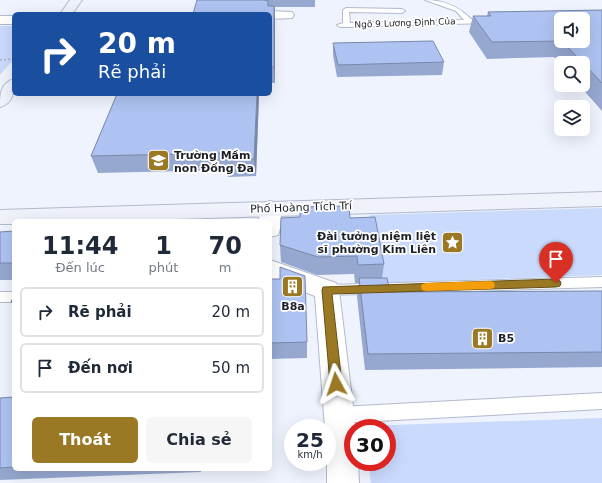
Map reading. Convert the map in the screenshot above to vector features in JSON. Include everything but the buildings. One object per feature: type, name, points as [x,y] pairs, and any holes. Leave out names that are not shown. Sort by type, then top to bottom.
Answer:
[{"type":"street","points":[[67,12],[76,0]]},
{"type":"street","points":[[272,15],[288,15]]},
{"type":"street","points":[[0,20],[12,20]]},
{"type":"street","points":[[0,102],[12,87]]},
{"type":"street","name":"Phố Hoàng Tích Trí","points":[[0,217],[602,199]]},
{"type":"street","points":[[270,208],[270,219]]},
{"type":"street","points":[[272,270],[327,290],[339,415],[343,483]]},
{"type":"lane","points":[[428,0],[458,10],[469,21]]},
{"type":"lane","name":"Ngõ 9 Lương Định Của","points":[[402,11],[346,10],[343,25],[493,20]]},
{"type":"lane","points":[[327,290],[602,282]]},
{"type":"lane","points":[[0,297],[12,297]]},
{"type":"lane","points":[[339,415],[602,401]]},
{"type":"path","points":[[0,60],[12,59]]},
{"type":"shaded area","points":[[0,26],[12,26],[12,61],[0,75]]},
{"type":"shaded area","points":[[602,208],[602,275],[383,283],[372,235],[370,215]]},
{"type":"shaded area","points":[[602,418],[602,483],[371,483],[369,471],[396,471],[396,425]]},
{"type":"slow traffic","points":[[426,287],[490,285]]},
{"type":"place","name":"Trường Mầm non Đống Đa","points":[[158,161]]},
{"type":"place","name":"Đài tưởng niệm liệt sĩ phường Kim Liên","points":[[452,242]]},
{"type":"place","name":"B8a","points":[[293,286]]},
{"type":"place","name":"B5","points":[[482,338]]},
{"type":"route","points":[[336,384],[327,290],[556,283]]}]
